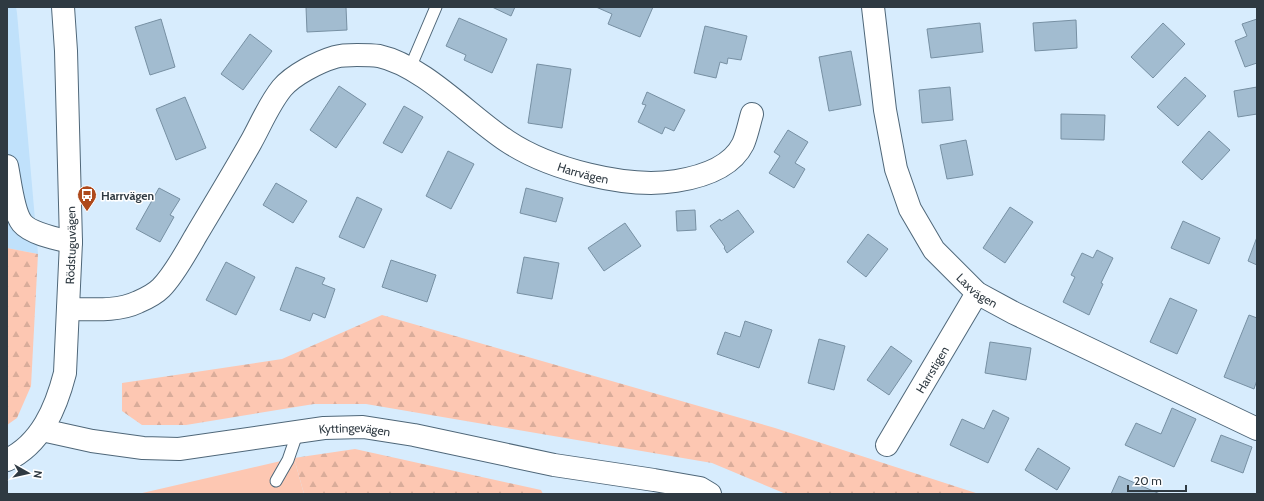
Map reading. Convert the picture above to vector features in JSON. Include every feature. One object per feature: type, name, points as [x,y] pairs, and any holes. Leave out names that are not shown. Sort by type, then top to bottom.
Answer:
[{"type":"street","name":"Rödstuguvägen","points":[[42,430],[51,414],[60,390],[64,373],[68,309],[71,242],[66,51],[63,7]]},
{"type":"street","name":"Laxvägen","points":[[873,7],[886,110],[896,169],[910,209],[934,250],[977,293],[1014,313],[1257,429]]},
{"type":"street","name":"Harrvägen","points":[[68,309],[114,309],[136,303],[160,289],[182,260],[252,141],[272,103],[283,87],[316,64],[336,57],[356,55],[378,56],[403,64],[434,85],[508,141],[541,159],[595,176],[632,182],[666,182],[681,180],[720,168],[732,159],[743,144],[752,114]]},
{"type":"street","points":[[7,166],[14,204],[22,223],[39,234],[71,242]]},
{"type":"street","name":"Harrstigen","points":[[887,445],[977,293]]},
{"type":"street","name":"Kyttingevägen","points":[[42,430],[92,441],[143,448],[180,449],[298,431],[324,428],[363,427],[414,435],[554,465],[700,488],[710,494]]},
{"type":"street","points":[[7,460],[16,456],[34,441],[42,430]]},
{"type":"lane","points":[[410,68],[436,7]]},
{"type":"lane","points":[[276,481],[288,460],[298,431]]},
{"type":"shaded area","points":[[7,7],[16,7],[17,13],[38,254],[7,248]]},
{"type":"green space","points":[[7,248],[38,254],[31,386],[17,418],[7,425]]},
{"type":"green space","points":[[382,315],[775,428],[979,494],[786,494],[712,463],[366,404],[314,404],[186,425],[142,425],[122,411],[122,383],[282,359]]},
{"type":"green space","points":[[355,449],[541,490],[543,494],[304,494],[294,458]]},
{"type":"green space","points":[[294,458],[304,494],[138,494]]},
{"type":"building","points":[[306,7],[346,7],[347,30],[307,32]]},
{"type":"building","points":[[492,7],[515,7],[511,16]]},
{"type":"building","points":[[596,7],[653,7],[640,37],[608,24],[612,14]]},
{"type":"building","points":[[459,18],[507,39],[492,73],[464,60],[466,55],[446,46]]},
{"type":"building","points":[[161,19],[175,67],[150,75],[135,27]]},
{"type":"building","points":[[1257,19],[1257,63],[1245,67],[1235,41],[1247,36],[1242,24]]},
{"type":"building","points":[[1076,20],[1077,48],[1035,51],[1033,23]]},
{"type":"building","points":[[980,23],[983,52],[931,58],[927,29]]},
{"type":"building","points":[[1163,23],[1185,44],[1153,78],[1131,57]]},
{"type":"building","points":[[705,26],[747,36],[741,60],[728,58],[727,64],[720,62],[716,78],[694,73]]},
{"type":"building","points":[[250,34],[272,51],[243,90],[221,74]]},
{"type":"building","points":[[851,51],[861,105],[829,111],[819,57]]},
{"type":"building","points":[[537,64],[571,69],[562,128],[528,123]]},
{"type":"building","points":[[1185,77],[1206,96],[1178,126],[1157,107]]},
{"type":"building","points":[[339,86],[366,104],[336,148],[310,130]]},
{"type":"building","points":[[950,87],[953,120],[922,123],[919,90]]},
{"type":"building","points":[[1257,87],[1257,114],[1238,117],[1234,91]]},
{"type":"building","points":[[647,92],[685,110],[674,131],[665,127],[662,134],[638,122],[646,105],[642,104]]},
{"type":"building","points":[[185,97],[206,148],[176,160],[156,109]]},
{"type":"building","points":[[404,106],[423,117],[402,153],[383,143]]},
{"type":"building","points":[[1061,114],[1105,115],[1104,140],[1061,139]]},
{"type":"building","points":[[788,130],[808,142],[795,163],[805,169],[794,188],[769,173],[780,156],[774,152]]},
{"type":"building","points":[[1209,131],[1230,150],[1202,180],[1182,162]]},
{"type":"building","points":[[966,140],[973,175],[947,179],[940,145]]},
{"type":"building","points":[[448,151],[474,164],[451,209],[426,196]]},
{"type":"building","points":[[276,183],[307,201],[293,223],[263,205]]},
{"type":"building","points":[[159,188],[180,199],[170,215],[174,217],[160,242],[136,229]]},
{"type":"building","points":[[526,188],[563,198],[556,222],[520,213]]},
{"type":"building","points":[[357,197],[382,209],[364,248],[339,237]]},
{"type":"building","points":[[1010,207],[1033,222],[1005,263],[983,248]]},
{"type":"building","points":[[695,210],[696,230],[677,231],[676,211]]},
{"type":"building","points":[[738,210],[754,232],[727,253],[724,248],[725,247],[710,226]]},
{"type":"building","points":[[1183,221],[1220,238],[1209,264],[1171,248]]},
{"type":"building","points":[[625,223],[641,246],[604,271],[588,248]]},
{"type":"building","points":[[868,234],[888,249],[866,277],[847,262]]},
{"type":"building","points":[[1257,237],[1257,265],[1248,261]]},
{"type":"building","points":[[1097,250],[1113,258],[1101,283],[1103,284],[1089,315],[1063,302],[1075,277],[1071,275],[1082,253],[1093,258]]},
{"type":"building","points":[[524,257],[559,263],[552,299],[517,293]]},
{"type":"building","points":[[391,260],[436,275],[427,302],[382,287]]},
{"type":"building","points":[[226,262],[255,277],[236,315],[206,300]]},
{"type":"building","points":[[296,267],[325,278],[322,284],[335,289],[325,318],[313,313],[310,321],[280,310]]},
{"type":"building","points":[[1170,298],[1197,310],[1177,354],[1150,342]]},
{"type":"building","points":[[1249,315],[1257,318],[1257,380],[1254,389],[1224,377]]},
{"type":"building","points":[[745,321],[772,330],[759,368],[717,354],[725,332],[740,337]]},
{"type":"building","points":[[819,339],[845,346],[834,390],[808,383]]},
{"type":"building","points":[[990,342],[1031,348],[1026,380],[985,373]]},
{"type":"building","points":[[891,346],[912,361],[889,395],[867,380]]},
{"type":"building","points":[[1172,408],[1196,419],[1174,467],[1125,445],[1136,423],[1161,434]]},
{"type":"building","points":[[993,410],[1009,418],[988,463],[950,445],[962,419],[984,429]]},
{"type":"building","points":[[1221,435],[1252,447],[1243,473],[1211,461]]},
{"type":"building","points":[[1038,448],[1070,468],[1057,490],[1025,470]]},
{"type":"building","points":[[1119,476],[1160,494],[1111,494]]},
{"type":"place","name":"Harrvägen","points":[[87,212]]}]
